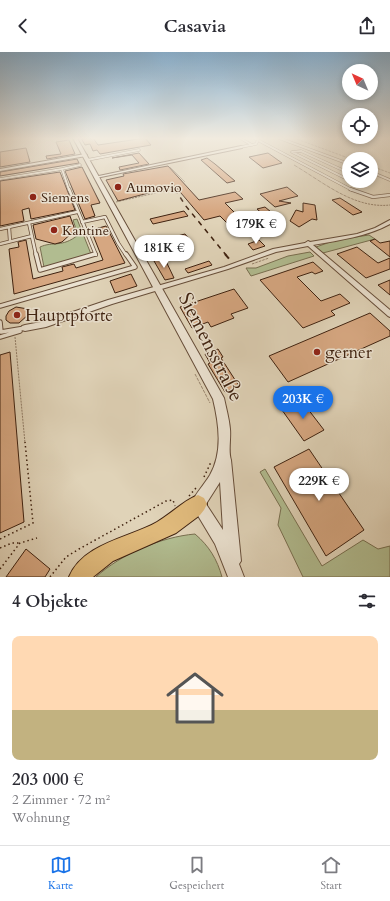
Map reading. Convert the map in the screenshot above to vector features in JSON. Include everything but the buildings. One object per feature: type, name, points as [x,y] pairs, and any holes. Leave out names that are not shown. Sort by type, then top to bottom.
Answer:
[{"type":"highway","points":[[81,575],[96,559],[111,550],[157,532],[188,513],[190,499]]},
{"type":"street","points":[[0,170],[50,162]]},
{"type":"street","name":"Siemensstraße","points":[[89,162],[110,204],[218,398],[224,419],[215,480],[190,499]]},
{"type":"street","points":[[96,177],[167,163]]},
{"type":"street","points":[[157,288],[231,267],[275,250],[358,235],[377,229],[390,222]]},
{"type":"street","points":[[308,243],[390,314]]},
{"type":"street","name":"Siemensstraße","points":[[25,328],[46,324],[157,288]]},
{"type":"street","points":[[219,454],[235,573]]},
{"type":"street","points":[[190,499],[212,524],[235,573]]},
{"type":"lane","points":[[299,162],[366,196],[378,197],[390,195]]},
{"type":"lane","points":[[313,162],[342,177]]},
{"type":"lane","points":[[326,162],[342,170]]},
{"type":"lane","points":[[0,179],[80,166]]},
{"type":"lane","points":[[29,222],[40,270],[96,255],[77,212],[62,169]]},
{"type":"lane","points":[[328,178],[338,175]]},
{"type":"lane","points":[[378,175],[390,180]]},
{"type":"lane","points":[[0,229],[77,212]]},
{"type":"lane","points":[[0,306],[135,267],[118,243],[105,217],[82,222]]},
{"type":"lane","points":[[8,227],[10,241]]},
{"type":"lane","points":[[0,244],[32,236]]},
{"type":"lane","points":[[0,322],[0,332],[25,328]]},
{"type":"lane","points":[[0,337],[25,328]]},
{"type":"path","points":[[167,163],[185,182]]},
{"type":"path","points":[[292,163],[359,203],[378,207],[390,205]]},
{"type":"path","points":[[378,169],[390,173]]},
{"type":"path","points":[[110,204],[173,189]]},
{"type":"path","points":[[0,538],[33,523],[14,333]]},
{"type":"path","points":[[195,374],[212,409]]},
{"type":"path","points":[[204,478],[219,454]]},
{"type":"path","points":[[50,577],[66,557],[78,549],[166,501],[173,500],[175,508],[190,499]]},
{"type":"path","points":[[0,548],[12,543],[20,543],[37,538]]},
{"type":"path","points":[[0,569],[20,543]]},
{"type":"green space","points":[[77,219],[91,254],[44,267],[40,247],[67,242],[78,235],[73,220]]},
{"type":"green space","points":[[369,235],[375,239],[323,253],[316,247],[336,240]]},
{"type":"green space","points":[[310,252],[314,256],[251,276],[246,268],[256,268],[288,256]]},
{"type":"green space","points":[[265,469],[322,566],[363,540],[378,549],[390,546],[390,577],[303,577],[278,525],[281,508],[260,472]]},
{"type":"green space","points":[[195,534],[212,553],[218,564],[222,577],[96,577],[117,561],[142,548],[169,539]]},
{"type":"railway","points":[[173,186],[175,190]]},
{"type":"railway","points":[[175,189],[185,205],[226,255]]},
{"type":"railway","points":[[225,254],[231,261]]},
{"type":"place","name":"Aumovio","points":[[118,187]]},
{"type":"place","name":"Siemens","points":[[33,197]]},
{"type":"place","name":"Kantine","points":[[54,230]]},
{"type":"place","name":"Hauptpforte","points":[[17,315]]},
{"type":"place","name":"gerner","points":[[317,352]]}]
